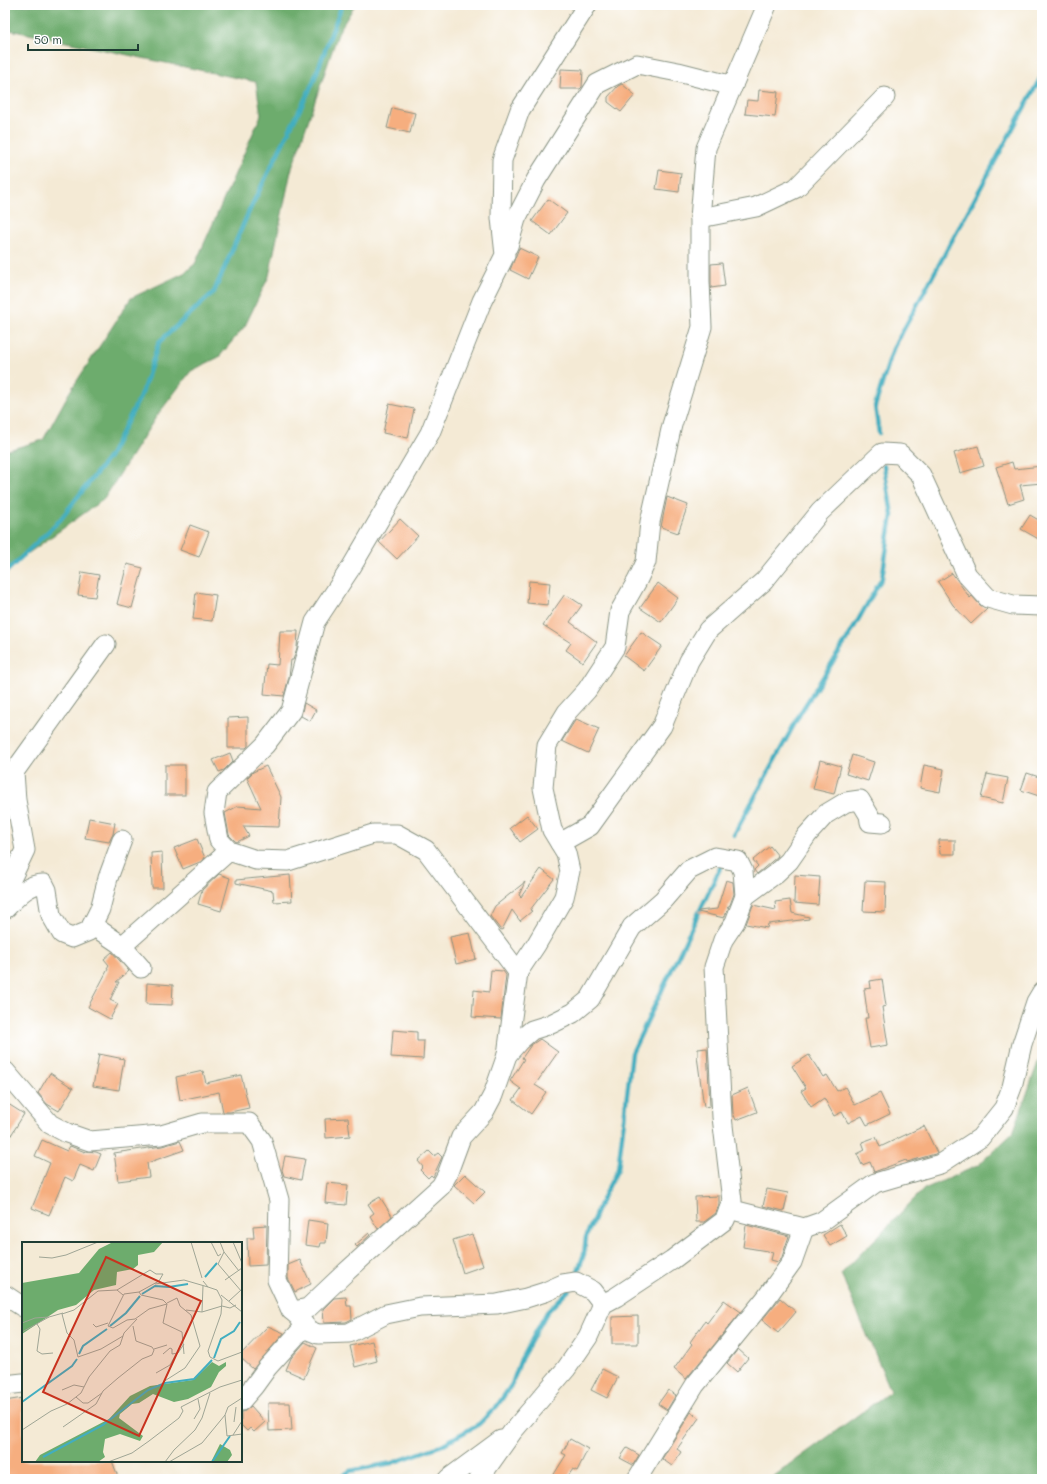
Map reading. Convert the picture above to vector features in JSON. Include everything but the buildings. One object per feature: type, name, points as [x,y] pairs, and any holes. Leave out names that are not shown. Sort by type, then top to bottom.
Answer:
[{"type":"street","points":[[505,255],[501,218],[502,160],[520,110],[587,5]]},
{"type":"street","points":[[291,1310],[308,1308],[441,1186],[447,1175],[461,1137],[484,1112],[493,1095],[507,1055],[518,972],[536,945],[564,897],[570,871],[566,853],[552,830],[543,788],[547,745],[567,712],[588,690],[615,647],[620,611],[646,562],[650,522],[672,425],[702,326],[700,218],[706,148],[767,5]]},
{"type":"street","points":[[518,972],[426,850],[397,834],[373,834],[288,861],[256,860],[230,851],[219,840],[214,813],[217,792],[265,745],[291,711],[315,622],[352,566],[430,434],[482,301],[505,255],[516,219],[536,180],[597,84],[637,64],[678,72],[733,86]]},
{"type":"street","points":[[700,218],[756,207],[796,188],[885,97]]},
{"type":"street","points":[[560,843],[590,826],[662,726],[689,661],[708,630],[764,581],[820,512],[882,453],[900,454],[921,475],[967,575],[988,598],[1013,605],[1042,606]]},
{"type":"street","points":[[5,892],[25,850],[16,800],[14,772],[106,644]]},
{"type":"street","points":[[745,896],[776,874],[789,861],[807,835],[826,814],[846,802],[860,800],[869,815],[870,822],[882,823]]},
{"type":"street","points":[[5,908],[19,894],[36,883],[44,884],[47,890],[51,915],[62,934],[72,938],[89,931],[100,909],[108,878],[122,840]]},
{"type":"street","points":[[122,946],[230,851]]},
{"type":"street","points":[[479,1479],[513,1431],[566,1369],[588,1337],[603,1304],[672,1260],[714,1230],[725,1220],[732,1201],[722,1117],[714,967],[723,940],[735,922],[745,896],[743,872],[738,861],[715,857],[689,870],[663,900],[632,927],[590,999],[573,1013],[551,1024],[532,1030],[519,1041],[507,1055]]},
{"type":"street","points":[[92,925],[122,946],[141,968]]},
{"type":"street","points":[[729,1209],[804,1228],[821,1222],[875,1183],[940,1164],[980,1138],[1004,1108],[1012,1087],[1022,1044],[1036,1002],[1042,992]]},
{"type":"street","points":[[5,1071],[50,1124],[67,1133],[90,1141],[161,1135],[202,1123],[249,1123],[262,1141],[279,1200],[277,1280],[291,1310],[298,1316],[308,1330],[318,1334],[349,1333],[386,1314],[420,1307],[497,1304],[526,1298],[545,1292],[562,1284],[576,1282],[593,1291],[603,1304]]},
{"type":"street","points":[[637,1479],[695,1385],[766,1298],[792,1262],[804,1228]]},
{"type":"street","points":[[5,1295],[22,1306]]},
{"type":"street","points":[[242,1400],[267,1368],[305,1326]]},
{"type":"street","points":[[5,1385],[22,1383]]},
{"type":"street","points":[[448,1479],[513,1431]]},
{"type":"green space","points":[[5,5],[355,5],[339,31],[291,171],[269,276],[245,326],[219,357],[191,371],[156,417],[104,499],[5,570],[5,451],[43,440],[69,393],[131,298],[184,273],[195,264],[261,115],[256,82],[5,29]]},
{"type":"green space","points":[[1042,1051],[1042,1479],[770,1479],[891,1391],[841,1274],[924,1189],[977,1166],[1013,1133]]},
{"type":"waterway","points":[[5,573],[60,520],[109,457],[142,393],[159,342],[214,292],[250,209],[312,85],[342,5]]},
{"type":"waterway","points":[[879,433],[875,406],[893,349],[1042,75]]},
{"type":"waterway","points":[[734,835],[801,712],[849,636],[882,578],[892,515],[884,466]]},
{"type":"waterway","points":[[578,1271],[584,1254],[586,1237],[602,1199],[618,1169],[632,1053],[722,864]]},
{"type":"waterway","points":[[338,1479],[350,1471],[392,1463],[440,1446],[479,1424],[497,1406],[512,1384],[521,1359],[547,1312],[569,1290]]}]
